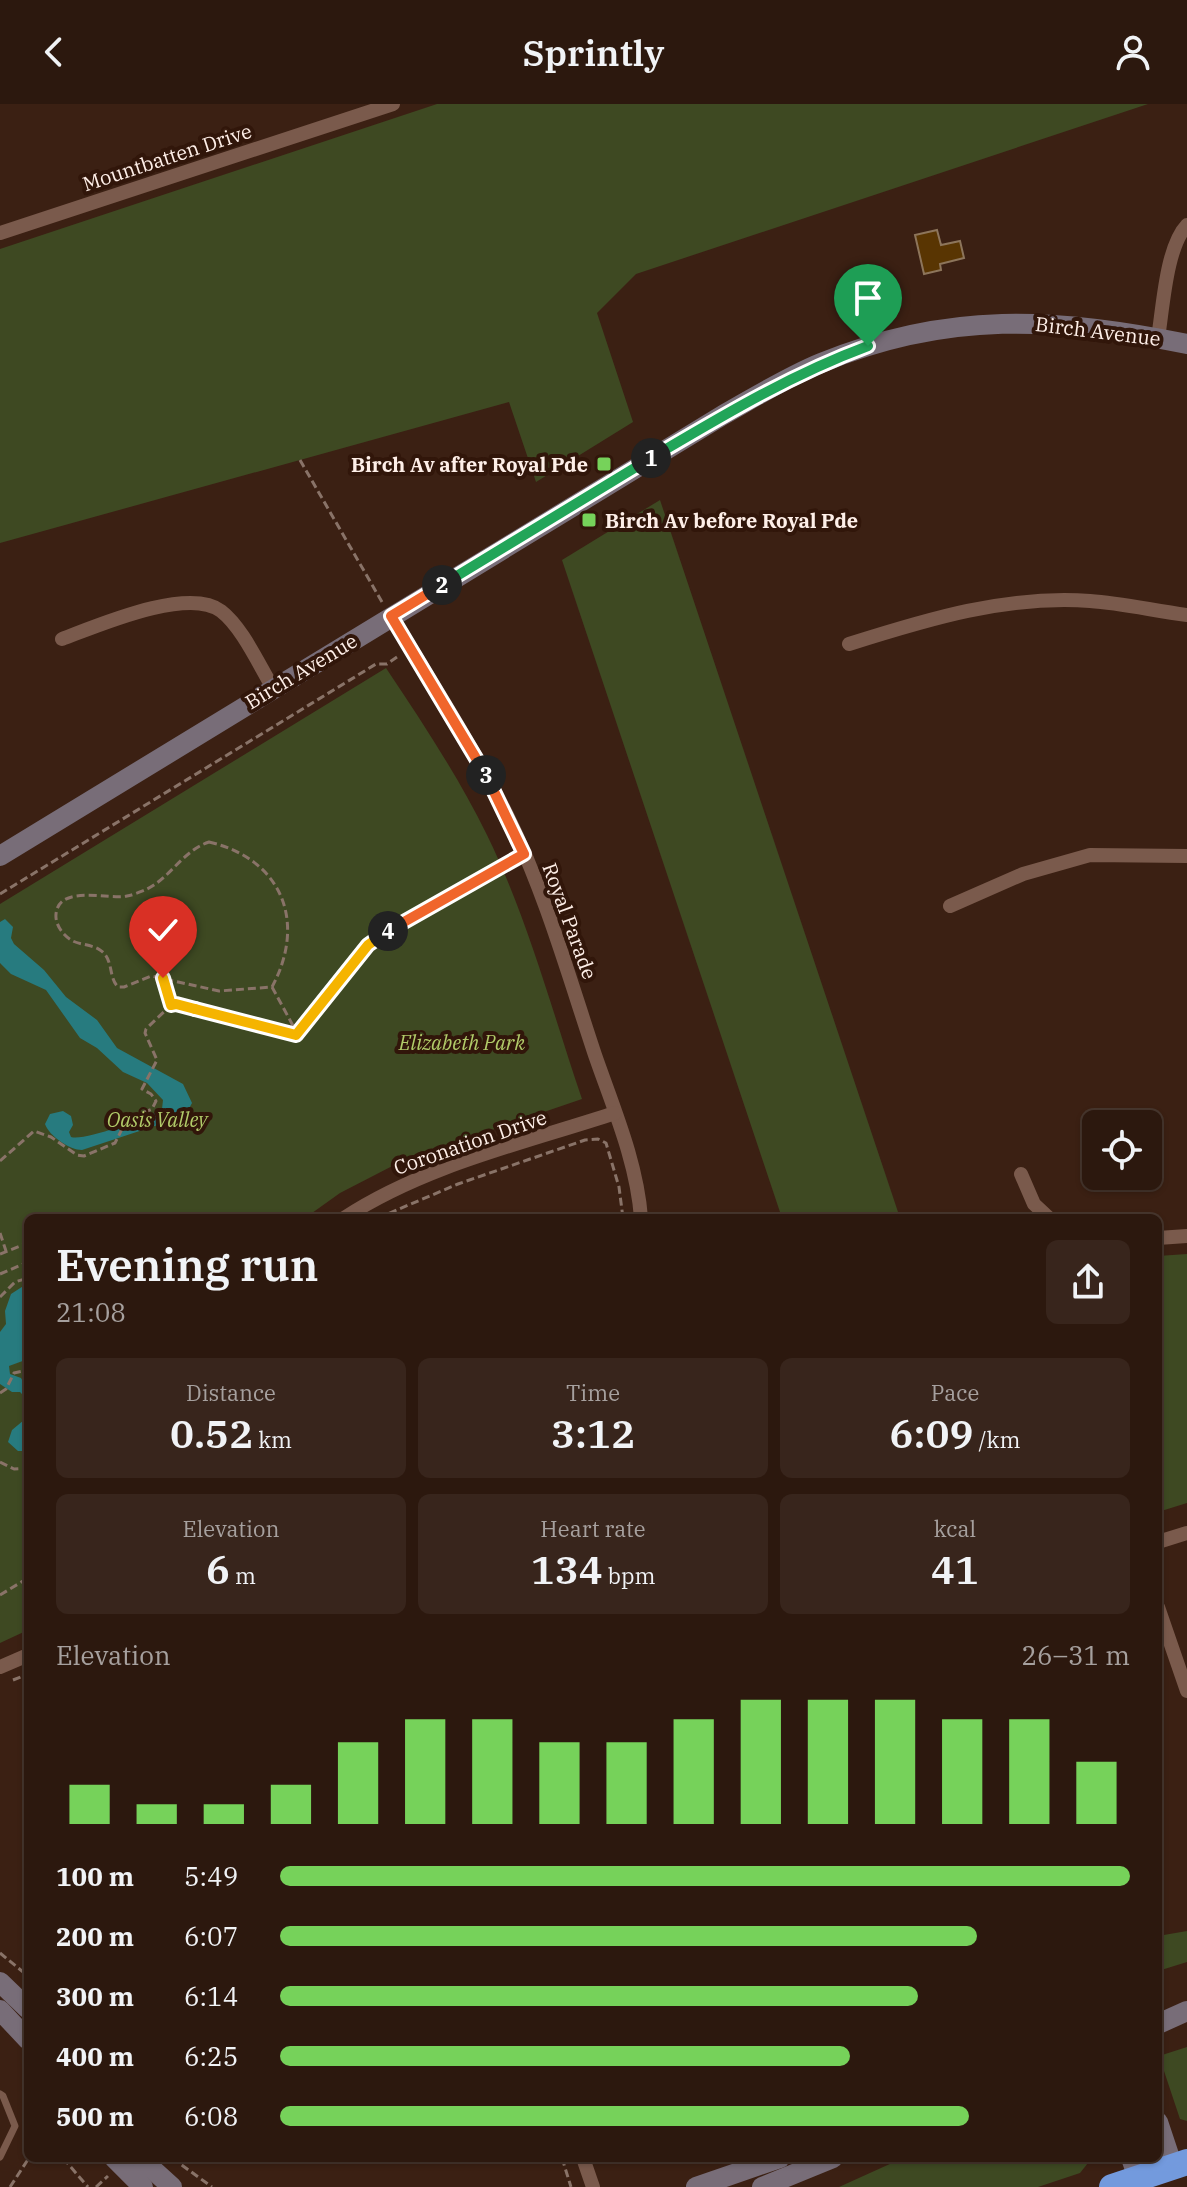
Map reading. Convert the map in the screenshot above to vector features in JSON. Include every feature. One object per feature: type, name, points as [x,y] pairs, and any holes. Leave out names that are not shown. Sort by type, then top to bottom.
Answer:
[{"type":"highway","points":[[1112,2187],[1131,2174],[1180,2164]]},
{"type":"street","name":"Mountbatten Drive","points":[[0,233],[393,104]]},
{"type":"street","points":[[1158,338],[1172,258],[1178,238],[1187,225]]},
{"type":"street","name":"Birch Avenue","points":[[0,856],[735,408],[819,364],[855,350],[920,332],[990,323],[1083,326],[1187,344]]},
{"type":"street","points":[[849,644],[939,616],[1006,602],[1089,601],[1187,615]]},
{"type":"street","points":[[62,639],[116,619],[181,603],[208,604],[230,619],[273,688]]},
{"type":"street","name":"Royal Parade","points":[[391,616],[488,778],[524,854],[551,922],[615,1113],[633,1171],[640,1214]]},
{"type":"street","points":[[950,906],[1023,874],[1090,855],[1187,856]]},
{"type":"street","name":"Coronation Drive","points":[[350,1214],[373,1199],[434,1173],[615,1113]]},
{"type":"street","points":[[1021,1174],[1034,1204],[1045,1214]]},
{"type":"street","points":[[1162,1238],[1187,1236]]},
{"type":"street","points":[[1162,1541],[1187,1533]]},
{"type":"street","points":[[1162,1619],[1187,1691]]},
{"type":"street","points":[[0,1667],[24,1657]]},
{"type":"street","points":[[0,1982],[24,2005]]},
{"type":"street","points":[[1162,2006],[1187,2001]]},
{"type":"street","points":[[0,2010],[24,2036]]},
{"type":"street","points":[[1162,2022],[1187,2011]]},
{"type":"street","points":[[1162,2130],[1180,2164]]},
{"type":"street","points":[[118,2162],[143,2187]]},
{"type":"street","points":[[144,2162],[167,2186]]},
{"type":"street","points":[[584,2162],[593,2187]]},
{"type":"street","points":[[696,2187],[768,2162]]},
{"type":"street","points":[[762,2187],[823,2162]]},
{"type":"lane","points":[[0,2094],[15,2126],[0,2157]]},
{"type":"path","points":[[300,460],[391,616]]},
{"type":"path","points":[[0,894],[376,664],[387,664],[411,649]]},
{"type":"path","points":[[209,842],[245,856],[274,880],[287,922],[289,945],[283,967],[272,987],[219,991],[151,976],[118,987],[113,983],[111,963],[101,950],[73,941],[61,931],[55,919],[57,908],[66,899],[79,895],[127,896],[149,888],[196,846],[209,842]]},
{"type":"path","points":[[0,1161],[34,1131],[51,1137],[77,1155],[84,1156],[115,1143],[127,1119],[152,1109],[156,1101],[142,1089],[156,1064],[157,1055],[145,1033],[171,1005],[296,1035],[368,945],[381,934],[524,854]]},
{"type":"path","points":[[163,978],[171,1005]]},
{"type":"path","points":[[272,987],[298,1033]]},
{"type":"path","points":[[387,1214],[458,1184],[585,1140],[598,1139],[606,1143],[619,1187],[622,1214]]},
{"type":"path","points":[[0,1233],[6,1251]]},
{"type":"path","points":[[0,1254],[24,1244]]},
{"type":"path","points":[[0,1274],[24,1263]]},
{"type":"path","points":[[0,1297],[15,1282],[24,1279]]},
{"type":"path","points":[[0,1393],[6,1389],[13,1375],[24,1370]]},
{"type":"path","points":[[0,1462],[14,1469],[24,1468]]},
{"type":"path","points":[[0,1595],[24,1580]]},
{"type":"path","points":[[0,1684],[24,1675]]},
{"type":"path","points":[[0,1953],[24,1973]]},
{"type":"path","points":[[10,2187],[26,2162]]},
{"type":"path","points":[[66,2162],[88,2187]]},
{"type":"path","points":[[178,2162],[212,2187]]},
{"type":"path","points":[[563,2162],[571,2187]]},
{"type":"green space","points":[[437,104],[1148,104],[636,274],[597,313],[633,422],[536,482],[509,402],[0,543],[0,249]]},
{"type":"green space","points":[[660,500],[899,1214],[781,1214],[562,560]]},
{"type":"green space","points":[[386,668],[452,770],[502,867],[527,932],[582,1099],[404,1160],[340,1193],[311,1214],[24,1214],[24,1632],[0,1643],[0,904]]},
{"type":"green space","points":[[1187,1254],[1187,1503],[1162,1511],[1162,1256]]},
{"type":"green space","points":[[1187,1931],[1187,1962],[1162,1970],[1162,1935]]},
{"type":"green space","points":[[1187,2047],[1187,2121],[1180,2119],[1162,2065],[1162,2055]]},
{"type":"green space","points":[[894,2162],[1089,2162],[1080,2173],[1038,2187],[839,2187]]},
{"type":"water","points":[[5,919],[13,927],[11,938],[14,944],[44,970],[66,997],[97,1020],[117,1048],[183,1084],[192,1103],[185,1116],[82,1150],[55,1138],[45,1124],[50,1114],[63,1111],[71,1116],[71,1137],[88,1136],[155,1113],[162,1109],[163,1100],[147,1083],[123,1072],[97,1048],[80,1038],[46,990],[11,974],[0,963],[0,922]]},
{"type":"water","points":[[24,1286],[24,1360],[9,1366],[10,1374],[21,1378],[24,1384],[24,1396],[0,1384],[0,1332],[6,1324],[5,1311],[11,1294]]},
{"type":"water","points":[[24,1420],[24,1451],[18,1451],[8,1442],[12,1430]]},
{"type":"building","points":[[937,230],[941,245],[960,241],[964,258],[940,264],[941,270],[924,274],[915,235]]},
{"type":"place","name":"Birch Av after Royal Pde","points":[[604,464]]},
{"type":"place","name":"Birch Av before Royal Pde","points":[[589,520]]},
{"type":"route","points":[[163,978],[171,1005],[296,1035],[368,945],[381,934],[524,854],[488,778],[391,616],[723,415],[819,364],[868,346]]},
{"type":"park label","name":"Elizabeth Park","points":[[462,1042]]},
{"type":"park label","name":"Oasis Valley","points":[[157,1119]]}]
